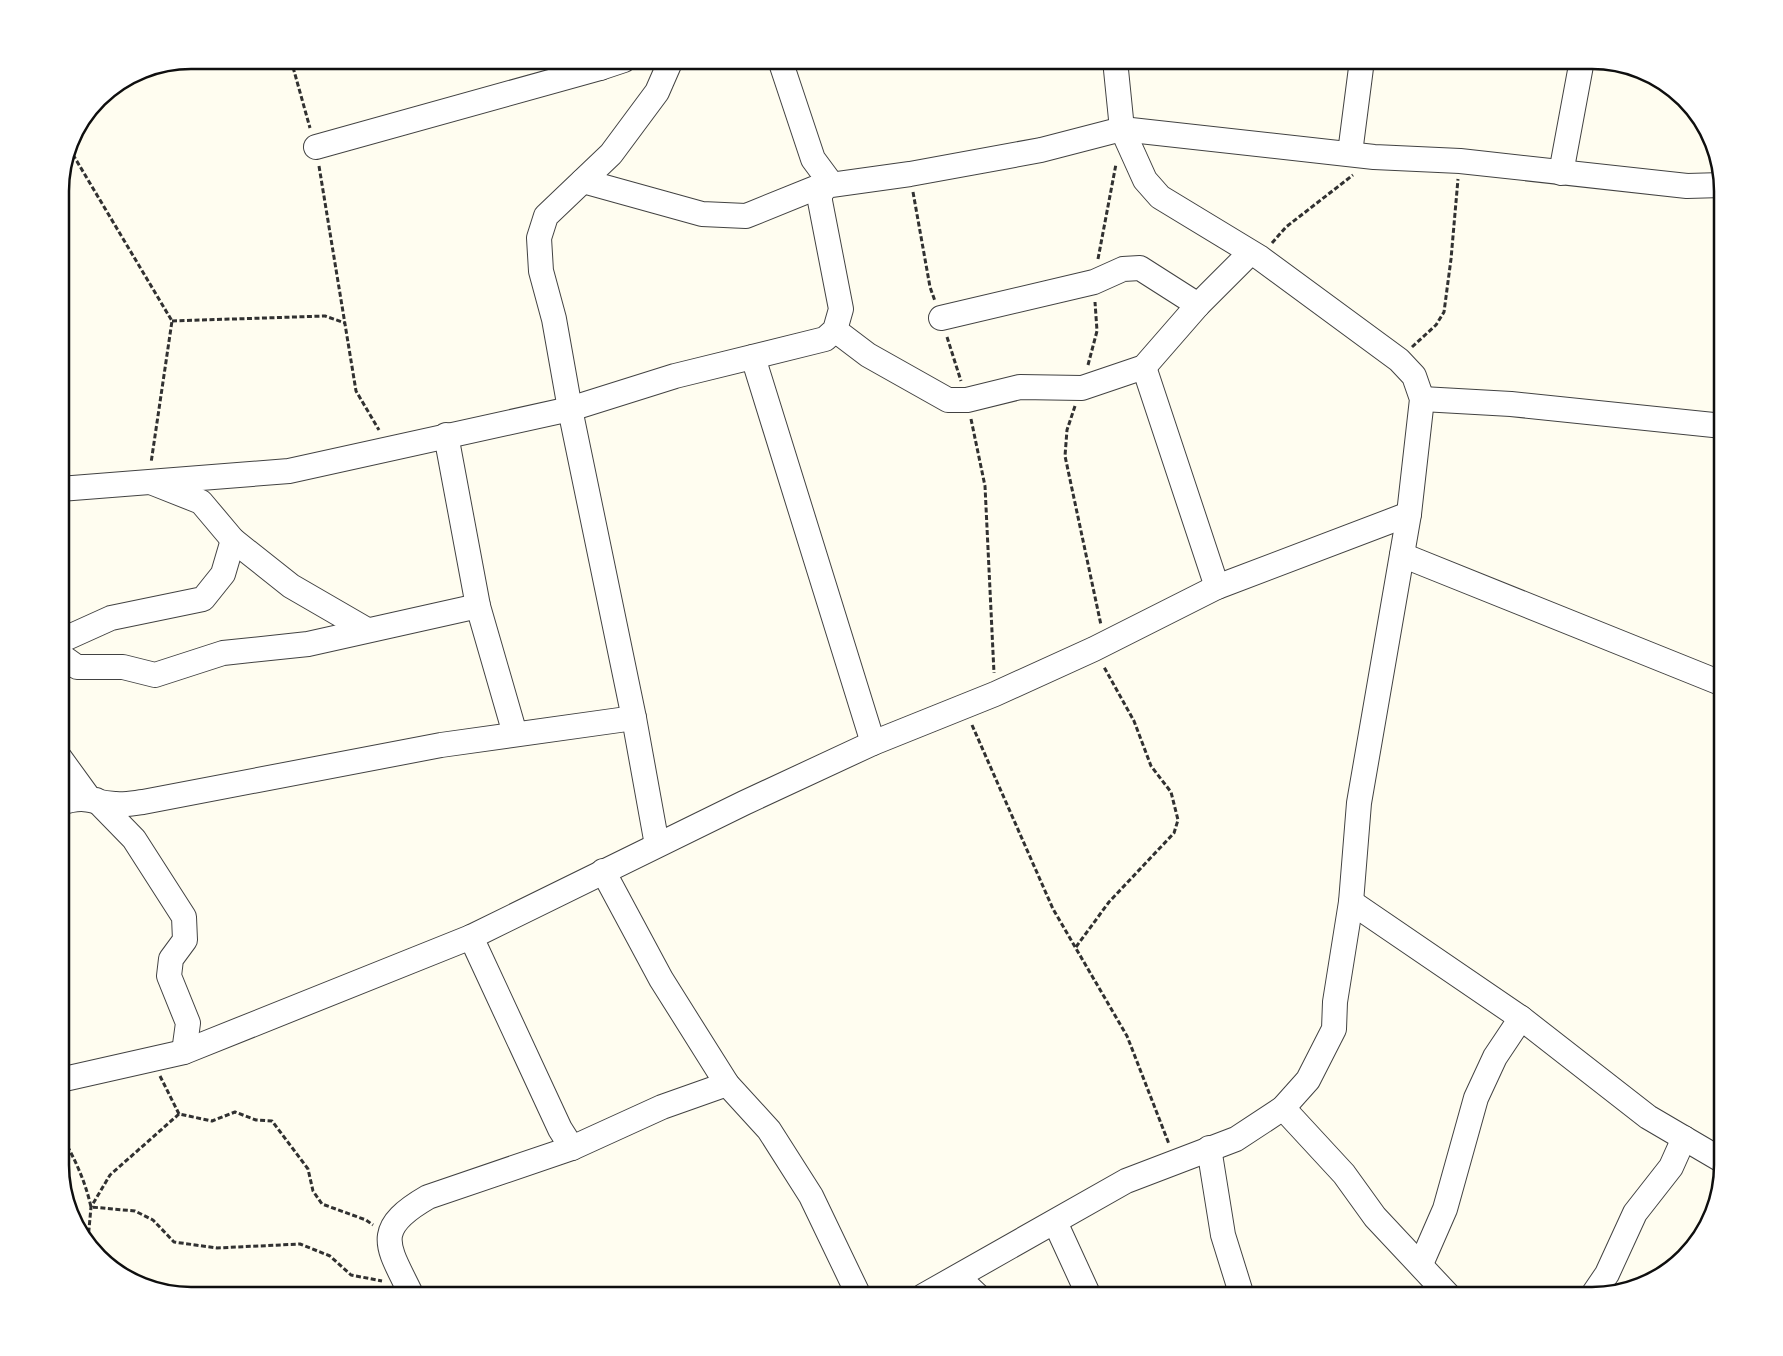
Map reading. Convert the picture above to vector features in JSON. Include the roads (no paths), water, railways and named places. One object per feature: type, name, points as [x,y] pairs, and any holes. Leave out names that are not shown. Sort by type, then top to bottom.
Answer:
[{"type":"street","points":[[316,147],[575,69]]},
{"type":"street","points":[[657,845],[634,718],[570,409],[554,319],[541,271],[539,238],[546,216],[611,154],[657,92],[667,69]]},
{"type":"street","points":[[783,69],[813,159],[831,185],[910,174],[1041,150],[1122,129],[1374,157],[1460,161],[1687,186],[1714,185]]},
{"type":"street","points":[[940,1287],[1126,1181],[1175,1160],[1236,1139],[1283,1108],[1308,1080],[1334,1029],[1335,1002],[1350,902],[1360,803],[1409,514],[1422,399],[1414,376],[1399,360],[1255,255],[1160,197],[1145,180],[1122,129],[1116,69]]},
{"type":"street","points":[[1350,153],[1361,69]]},
{"type":"street","points":[[1562,173],[1580,69]]},
{"type":"street","points":[[583,181],[702,214],[746,216],[830,182]]},
{"type":"street","points":[[69,488],[289,471],[392,450],[446,435],[570,409],[675,376],[825,339],[835,330],[841,309],[820,200],[820,194],[830,182]]},
{"type":"street","points":[[835,330],[868,355],[948,400],[967,400],[1020,387],[1082,388],[1144,367],[1198,305],[1255,255]]},
{"type":"street","points":[[941,318],[1094,282],[1123,269],[1140,268],[1198,305]]},
{"type":"street","points":[[753,358],[872,743]]},
{"type":"street","points":[[1144,367],[1217,586]]},
{"type":"street","points":[[1422,399],[1511,404],[1714,425]]},
{"type":"street","points":[[446,435],[478,606],[515,734]]},
{"type":"street","points":[[148,481],[201,502],[233,540],[292,586],[367,630]]},
{"type":"street","points":[[69,1078],[184,1052],[470,937],[657,845],[872,743],[995,694],[1101,645],[1217,586],[1409,514]]},
{"type":"street","points":[[69,637],[111,618],[203,599],[223,574],[233,540]]},
{"type":"street","points":[[1402,554],[1714,680]]},
{"type":"street","points":[[69,661],[77,667],[123,667],[155,675],[223,653],[308,644],[478,606]]},
{"type":"street","points":[[69,800],[77,798],[93,799],[114,804],[143,802],[441,745],[634,718]]},
{"type":"street","points":[[69,769],[93,799],[134,838],[184,917],[185,940],[170,959],[169,976],[188,1022],[184,1052]]},
{"type":"street","points":[[604,871],[661,979],[726,1084],[769,1130],[811,1196],[855,1287]]},
{"type":"street","points":[[1350,902],[1521,1018],[1648,1117],[1714,1155]]},
{"type":"street","points":[[470,937],[560,1130],[572,1148]]},
{"type":"street","points":[[1421,1264],[1445,1209],[1476,1098],[1495,1057],[1521,1018]]},
{"type":"street","points":[[408,1287],[391,1253],[388,1235],[393,1223],[407,1209],[428,1197],[572,1148],[662,1107],[726,1084]]},
{"type":"street","points":[[1283,1108],[1344,1174],[1375,1217],[1441,1287]]},
{"type":"street","points":[[1598,1287],[1607,1274],[1635,1213],[1671,1167],[1684,1138]]},
{"type":"street","points":[[1209,1148],[1223,1235],[1239,1287]]},
{"type":"street","points":[[1056,1222],[1085,1287]]},
{"type":"street","points":[[958,1278],[968,1287]]}]
